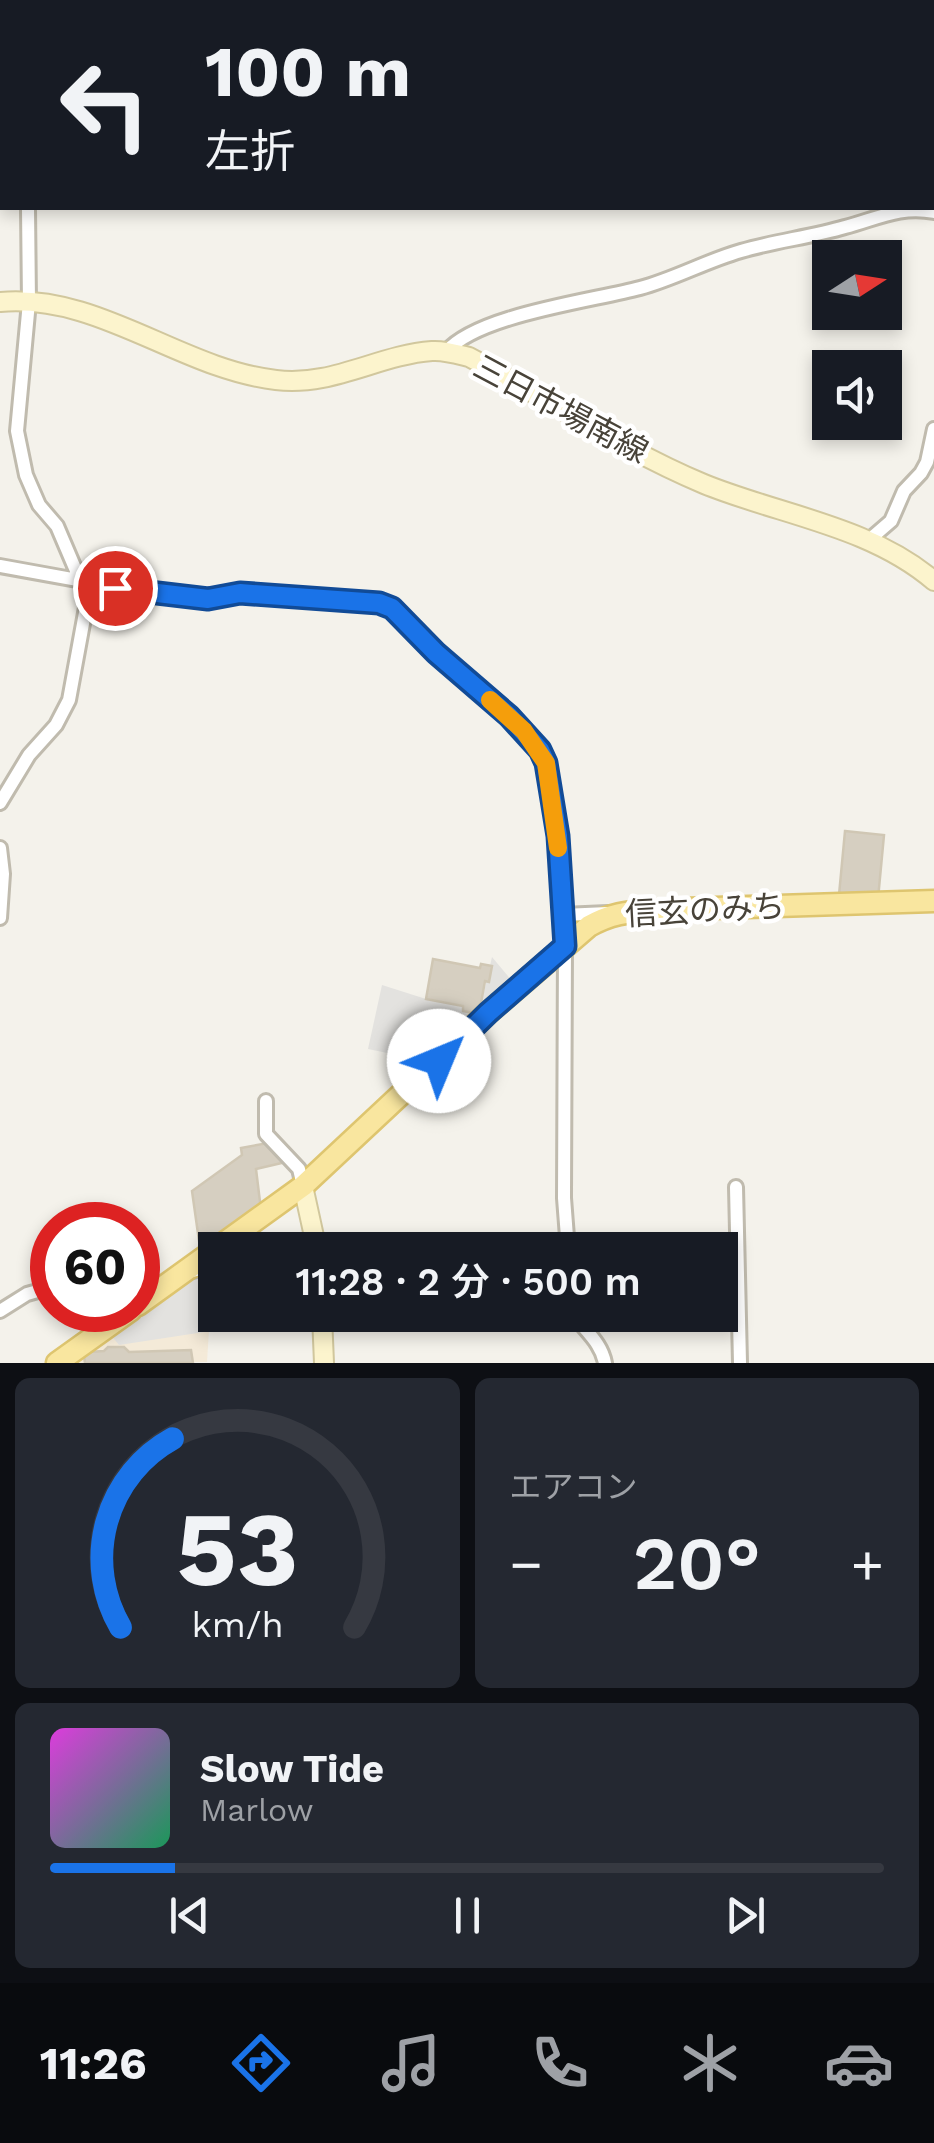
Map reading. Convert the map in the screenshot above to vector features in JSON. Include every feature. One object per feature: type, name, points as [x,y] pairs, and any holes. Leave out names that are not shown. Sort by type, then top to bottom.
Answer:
[{"type":"main road","name":"三日市場南線","points":[[0,302],[66,306],[238,374],[277,381],[317,380],[430,351],[469,357],[702,483],[870,540],[934,581]]},
{"type":"main road","name":"信玄のみち","points":[[160,1290],[303,1186],[589,926],[616,913],[934,901]]},
{"type":"main road","points":[[303,1186],[314,1232]]},
{"type":"main road","points":[[58,1363],[101,1332]]},
{"type":"main road","points":[[323,1332],[324,1363]]},
{"type":"street","points":[[0,802],[22,766],[56,725],[69,700],[88,598],[86,583],[77,573],[57,526],[39,505],[19,446],[28,302],[28,210]]},
{"type":"street","points":[[446,352],[468,334],[548,308],[641,288],[742,250],[845,228],[900,210]]},
{"type":"street","points":[[870,540],[891,521],[904,490],[921,473],[934,428]]},
{"type":"street","points":[[0,566],[171,596],[208,599],[240,593],[379,603],[392,608],[436,653],[509,716],[540,750],[546,763],[558,836],[565,946],[567,1232]]},
{"type":"street","points":[[0,848],[0,918]]},
{"type":"street","points":[[563,915],[616,913]]},
{"type":"street","points":[[266,1101],[266,1134],[298,1169],[303,1186]]},
{"type":"street","points":[[736,1186],[740,1363]]},
{"type":"street","points":[[184,1273],[198,1270]]},
{"type":"street","points":[[160,1286],[164,1287]]},
{"type":"street","points":[[0,1310],[30,1293]]},
{"type":"street","points":[[588,1332],[605,1363]]},
{"type":"shaded area","points":[[492,957],[517,987],[456,1045],[445,1036],[403,1027],[397,1055],[368,1049],[382,985],[463,1006],[463,1011],[479,1014]]},
{"type":"shaded area","points":[[198,1272],[198,1332],[204,1332],[119,1345],[110,1334],[113,1332],[160,1332],[160,1296]]},
{"type":"shaded area","points":[[186,1277],[198,1293],[198,1332],[209,1332],[207,1362],[74,1363],[114,1332],[160,1332],[160,1297]]},
{"type":"building","points":[[845,831],[884,835],[878,899],[839,895]]},
{"type":"building","points":[[433,959],[480,968],[481,964],[492,966],[479,1014],[463,1011],[463,1006],[426,999]]},
{"type":"building","points":[[268,1143],[286,1162],[256,1169],[261,1210],[232,1232],[198,1234],[192,1191],[242,1155],[241,1148]]},
{"type":"building","points":[[124,1347],[129,1352],[191,1350],[193,1363],[85,1363],[84,1356],[89,1352]]},
{"type":"slow traffic","points":[[490,700],[524,731],[546,763],[558,848]]},
{"type":"route","points":[[115,588],[208,599],[240,593],[379,603],[392,608],[436,653],[509,716],[540,750],[546,763],[558,836],[565,946],[439,1061]]}]
